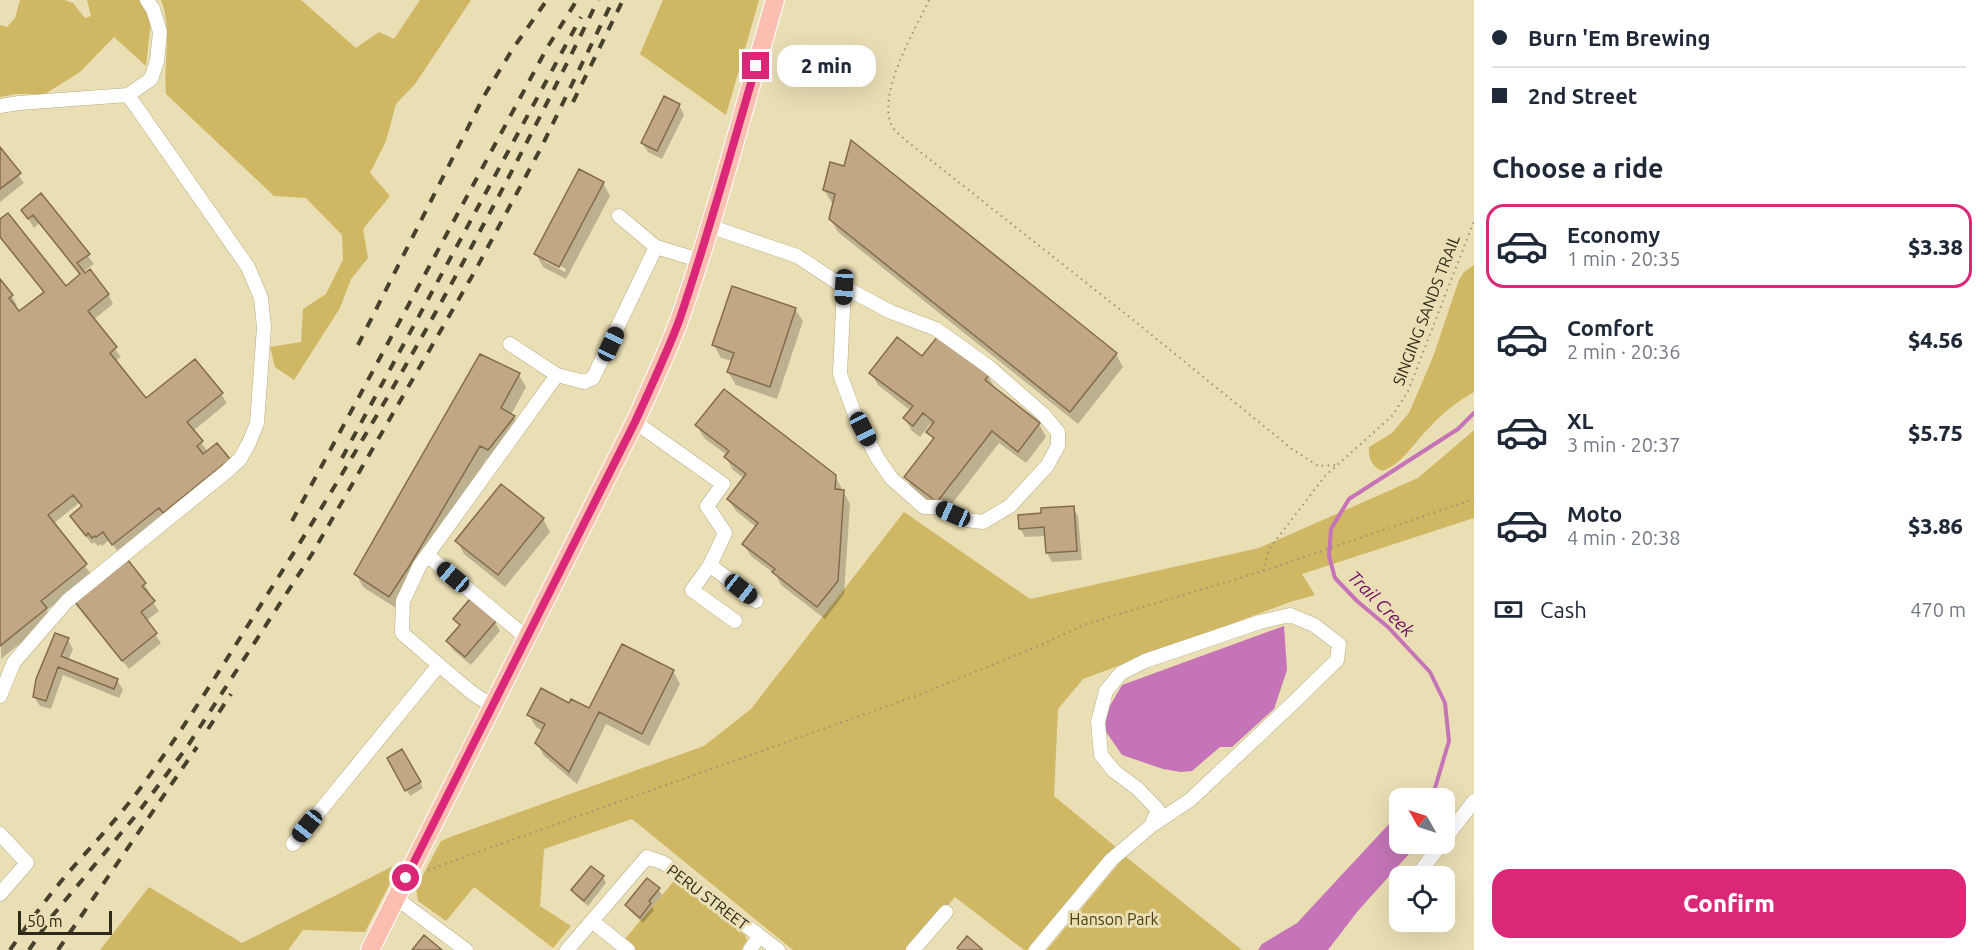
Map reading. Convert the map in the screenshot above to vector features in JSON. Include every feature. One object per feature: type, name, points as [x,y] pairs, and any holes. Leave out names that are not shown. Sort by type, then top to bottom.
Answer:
[{"type":"main road","points":[[370,950],[635,422],[678,323],[699,260],[775,0]]},
{"type":"street","points":[[0,106],[128,95],[151,79],[157,61],[160,32],[153,9],[147,0]]},
{"type":"street","points":[[0,696],[14,662],[67,601],[240,459],[257,423],[264,327],[261,298],[248,267],[128,95]]},
{"type":"street","points":[[620,216],[656,247],[699,260]]},
{"type":"street","points":[[709,226],[797,256],[844,287],[891,312],[936,329],[989,367],[1043,414],[1058,432],[1058,446],[1047,466],[1010,506],[983,522],[967,520],[940,507],[924,507],[892,479],[878,459],[855,415],[840,374],[844,287]]},
{"type":"street","points":[[510,344],[557,375],[584,382],[593,378],[656,247]]},
{"type":"street","points":[[492,706],[471,692],[402,633],[403,601],[420,565],[557,375]]},
{"type":"street","points":[[635,422],[723,484],[707,506],[725,533],[710,566],[692,590],[735,621]]},
{"type":"street","points":[[427,555],[527,638]]},
{"type":"street","points":[[710,566],[756,601]]},
{"type":"street","points":[[1036,950],[1111,860],[1151,826],[1190,800],[1292,704],[1337,660],[1339,644],[1314,625],[1290,615],[1260,622],[1145,661],[1121,673],[1106,691],[1098,722],[1101,755],[1114,771],[1158,810],[1151,826]]},
{"type":"street","points":[[293,844],[439,665]]},
{"type":"street","points":[[1455,826],[1474,801]]},
{"type":"street","points":[[0,834],[27,862],[0,894]]},
{"type":"street","points":[[1425,866],[1434,854]]},
{"type":"street","name":"PERU STREET","points":[[567,950],[647,857],[664,863],[778,950]]},
{"type":"street","points":[[396,898],[466,950]]},
{"type":"street","points":[[913,950],[946,912]]},
{"type":"street","points":[[592,921],[628,950]]},
{"type":"street","points":[[750,950],[759,936]]},
{"type":"path","points":[[929,0],[890,86],[887,106],[892,126],[904,139],[1141,326],[1292,449],[1318,466],[1338,465]]},
{"type":"path","name":"SINGING SANDS TRAIL","points":[[1263,571],[1269,549],[1325,476],[1394,415],[1401,405],[1474,221]]},
{"type":"path","points":[[429,870],[921,694],[1086,624],[1263,571],[1474,499]]},
{"type":"green space","points":[[20,0],[64,0],[73,3],[85,18],[91,16],[87,0],[139,0],[151,21],[146,66],[114,37],[80,72],[45,94],[17,94],[0,97],[0,25],[7,27],[15,18]]},
{"type":"green space","points":[[161,0],[301,0],[356,48],[379,32],[394,39],[420,0],[471,0],[415,84],[396,104],[386,141],[370,173],[390,196],[363,229],[368,258],[351,279],[340,308],[294,380],[275,367],[270,347],[301,342],[303,309],[326,294],[343,260],[342,235],[306,198],[274,196],[166,94],[167,35],[165,12]]},
{"type":"green space","points":[[663,0],[759,0],[726,115],[640,54]]},
{"type":"green space","points":[[1474,265],[1474,392],[1445,412],[1402,458],[1382,471],[1371,461],[1369,447],[1392,433],[1409,413],[1433,357],[1459,280],[1464,272]]},
{"type":"green space","points":[[1474,430],[1474,518],[1302,574],[1315,595],[1290,602],[1083,679],[1058,709],[1054,796],[1116,847],[1027,950],[955,897],[909,950],[793,950],[632,819],[544,849],[540,906],[571,926],[553,948],[474,887],[446,921],[418,901],[416,888],[441,841],[704,746],[751,709],[904,512],[1030,599],[1259,548],[1418,478]]},
{"type":"green space","name":"Hanson Park","points":[[1125,856],[1242,950],[1047,950]]},
{"type":"green space","points":[[401,862],[365,932],[303,930],[288,950],[100,950],[149,887],[242,943]]},
{"type":"green space","points":[[674,881],[745,935],[747,940],[741,950],[635,950],[624,940]]},
{"type":"shaded area","points":[[1284,626],[1287,670],[1274,709],[1232,747],[1220,747],[1192,771],[1163,769],[1122,755],[1100,723],[1122,685]]},
{"type":"shaded area","points":[[1389,824],[1389,854],[1409,854],[1398,866],[1389,866],[1389,876],[1357,912],[1328,950],[1258,950],[1262,944],[1297,923]]},
{"type":"building","points":[[664,96],[680,104],[657,151],[641,143]]},
{"type":"building","points":[[851,140],[1117,353],[1070,412],[829,219],[835,194],[823,190],[830,162],[844,166]]},
{"type":"building","points":[[0,147],[21,173],[0,189]]},
{"type":"building","points":[[579,169],[604,182],[559,267],[534,254]]},
{"type":"building","points":[[41,193],[90,254],[77,263],[85,273],[90,269],[109,294],[88,311],[117,347],[110,353],[146,398],[195,359],[223,393],[187,422],[203,441],[197,446],[203,454],[217,443],[230,459],[163,513],[159,508],[112,545],[103,532],[92,538],[88,533],[86,536],[70,516],[82,506],[73,495],[48,515],[87,564],[41,601],[47,608],[0,646],[0,279],[13,295],[9,298],[19,311],[44,292],[0,237],[0,219],[8,213],[66,286],[80,274],[33,215],[28,219],[21,210]]},
{"type":"building","points":[[732,286],[796,308],[770,387],[727,372],[734,353],[712,345]]},
{"type":"building","points":[[938,336],[989,375],[985,380],[1040,423],[1018,452],[992,431],[937,502],[904,477],[934,438],[926,432],[934,422],[923,413],[913,426],[903,418],[913,406],[869,373],[897,337],[922,356]]},
{"type":"building","points":[[480,354],[520,373],[501,408],[515,416],[488,450],[480,446],[389,597],[354,574]]},
{"type":"building","points":[[724,389],[836,475],[835,489],[844,490],[838,581],[817,607],[772,572],[775,569],[742,544],[758,523],[727,499],[746,474],[724,457],[729,451],[695,425]]},
{"type":"building","points":[[501,484],[544,518],[498,575],[455,541]]},
{"type":"building","points":[[1074,506],[1077,551],[1046,553],[1044,527],[1019,529],[1018,515],[1041,513],[1041,508]]},
{"type":"building","points":[[128,560],[146,583],[142,586],[155,601],[141,612],[157,633],[122,661],[75,602]]},
{"type":"building","points":[[470,599],[496,621],[465,657],[446,641],[460,625],[453,619]]},
{"type":"building","points":[[55,633],[69,638],[61,656],[118,679],[114,689],[58,667],[46,701],[33,697],[36,679]]},
{"type":"building","points":[[622,644],[674,670],[642,734],[599,712],[569,772],[535,743],[545,724],[527,715],[541,688],[569,703],[571,699],[589,708]]},
{"type":"building","points":[[402,749],[421,782],[405,791],[387,758]]},
{"type":"building","points":[[591,866],[604,876],[584,901],[571,890]]},
{"type":"building","points":[[647,878],[660,888],[649,901],[651,903],[640,918],[625,905]]},
{"type":"building","points":[[424,935],[442,950],[412,950]]},
{"type":"building","points":[[967,936],[982,949],[982,950],[957,948]]},
{"type":"waterway","name":"Trail Creek","points":[[1435,788],[1449,741],[1445,703],[1430,672],[1388,627],[1357,601],[1335,578],[1329,556],[1331,529],[1349,499],[1458,429],[1474,413]]},
{"type":"railway","points":[[358,345],[484,96],[512,50],[547,0]]},
{"type":"railway","points":[[292,521],[547,48],[577,0]]},
{"type":"railway","points":[[10,950],[33,917],[147,779],[208,688],[312,523],[399,377],[482,228],[598,0]]},
{"type":"railway","points":[[29,950],[53,915],[137,814],[187,747],[312,554],[475,271],[541,148],[613,0]]},
{"type":"railway","points":[[573,102],[623,0]]},
{"type":"railway","points":[[342,458],[581,17]]},
{"type":"railway","points":[[208,729],[231,694]]},
{"type":"railway","points":[[58,950],[197,747]]},
{"type":"route","points":[[406,878],[657,375],[678,323],[699,260],[756,66]]}]
